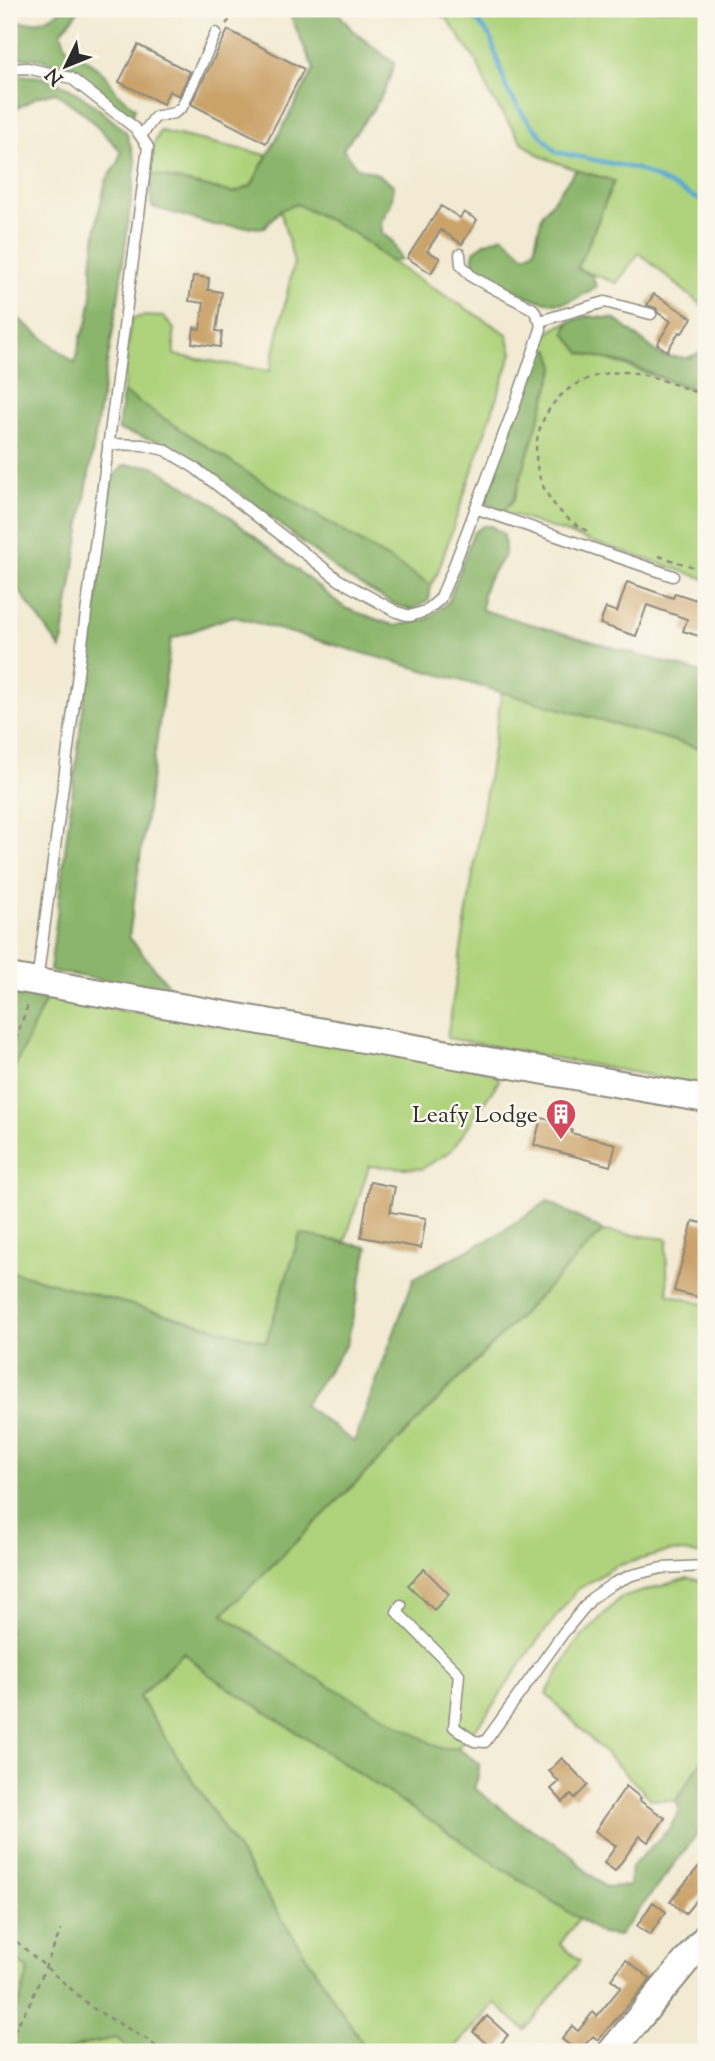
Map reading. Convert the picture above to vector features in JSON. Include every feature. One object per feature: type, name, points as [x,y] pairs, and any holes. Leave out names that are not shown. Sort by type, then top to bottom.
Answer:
[{"type":"street","points":[[9,977],[706,1099]]},
{"type":"street","points":[[611,2052],[706,1937]]},
{"type":"lane","points":[[141,136],[155,117],[174,113],[182,107],[216,33]]},
{"type":"lane","points":[[9,69],[27,68],[71,78],[135,128],[148,147],[37,982]]},
{"type":"lane","points":[[108,444],[143,445],[165,450],[195,468],[339,580],[379,603],[410,616],[426,611],[440,599],[541,330],[540,321],[533,309],[472,277],[461,265],[460,254]]},
{"type":"lane","points":[[540,321],[605,302],[651,314]]},
{"type":"lane","points":[[475,508],[673,576]]},
{"type":"lane","points":[[401,1605],[397,1612],[459,1674],[454,1727],[474,1741],[485,1742],[592,1598],[632,1574],[662,1568],[706,1566]]},
{"type":"path","points":[[216,33],[240,9]]},
{"type":"path","points":[[587,532],[563,516],[542,488],[535,455],[538,434],[556,401],[567,388],[587,378],[623,372],[636,373],[706,396]]},
{"type":"path","points":[[658,556],[706,571]]},
{"type":"path","points":[[9,1058],[37,982]]},
{"type":"path","points":[[9,2040],[30,2001],[61,1930]]},
{"type":"path","points":[[9,1935],[93,2009],[148,2040],[163,2052]]},
{"type":"green space","points":[[62,9],[80,9],[61,32],[66,47],[107,77],[116,92],[135,108],[132,118],[82,77],[41,59],[9,57],[9,22],[37,22],[50,18]]},
{"type":"green space","points":[[285,9],[335,9],[352,30],[394,63],[380,98],[343,149],[356,167],[375,173],[394,185],[391,204],[381,222],[382,233],[392,241],[401,259],[391,262],[354,233],[297,204],[280,210],[264,228],[214,225],[152,207],[151,174],[233,193],[251,186],[314,69]]},
{"type":"green space","points":[[429,9],[706,9],[706,309],[639,253],[617,283],[576,268],[614,181],[540,156],[521,141],[490,95],[477,62],[447,19]]},
{"type":"green space","points":[[9,74],[41,77],[68,87],[97,107],[126,132],[136,162],[118,301],[61,649],[20,592],[9,585],[9,311],[75,363],[88,321],[92,296],[92,266],[98,215],[106,181],[118,163],[121,151],[86,115],[55,92],[37,97],[9,113]]},
{"type":"green space","points":[[160,131],[267,155],[251,186],[233,193],[151,174],[154,144]]},
{"type":"green space","points":[[576,170],[614,181],[577,268],[593,276],[596,287],[567,302],[543,301],[518,292],[472,265],[474,251],[503,236],[525,256],[534,250],[542,215]]},
{"type":"green space","points":[[297,204],[354,233],[391,262],[507,334],[512,353],[438,572],[431,585],[259,480],[123,392],[131,319],[143,316],[164,317],[174,329],[174,355],[270,371],[294,262],[280,210]]},
{"type":"green space","points":[[586,316],[615,319],[662,356],[687,358],[702,352],[706,329],[706,394],[626,364],[581,353],[565,333],[569,322]]},
{"type":"green space","points":[[569,322],[565,333],[604,358],[706,394],[706,579],[503,512],[514,498],[555,367],[537,351],[549,333]]},
{"type":"green space","points":[[541,348],[550,350],[555,367],[514,499],[503,512],[487,504],[485,494],[537,351]]},
{"type":"green space","points":[[123,392],[259,480],[431,585],[429,600],[413,610],[396,605],[346,577],[239,492],[160,442],[118,430]]},
{"type":"green space","points":[[124,465],[153,466],[211,502],[345,608],[395,626],[428,619],[449,601],[473,533],[483,526],[491,526],[504,535],[505,554],[488,580],[483,593],[482,610],[706,674],[706,750],[232,616],[171,639],[129,937],[174,992],[50,971],[112,478]]},
{"type":"green space","points":[[502,691],[706,750],[706,1086],[447,1038]]},
{"type":"green space","points":[[9,994],[46,999],[9,1079]]},
{"type":"green space","points":[[46,999],[495,1071],[499,1081],[452,1150],[422,1169],[369,1166],[345,1242],[300,1235],[266,1342],[9,1271],[9,1079]]},
{"type":"green space","points":[[548,1201],[603,1231],[388,1451],[223,1614],[311,1675],[440,1748],[457,1748],[479,1763],[479,1774],[474,1788],[515,1819],[567,1851],[605,1887],[629,1886],[631,1867],[670,1828],[679,1811],[676,1801],[706,1754],[706,1823],[619,1936],[602,1934],[208,1674],[184,1652],[139,1697],[368,2052],[135,2052],[116,2038],[62,2052],[9,2052],[9,2026],[29,1970],[9,1954],[9,1271],[266,1342],[300,1234],[368,1247],[347,1344],[304,1405],[354,1442],[414,1278],[492,1238]]},
{"type":"green space","points":[[603,1231],[668,1239],[668,1294],[706,1305],[706,1555],[671,1551],[616,1566],[577,1590],[531,1649],[483,1720],[457,1748],[440,1749],[311,1675],[222,1614],[388,1451]]},
{"type":"green space","points":[[688,1578],[706,1582],[706,1754],[676,1801],[651,1799],[546,1694],[575,1644],[620,1598]]},
{"type":"green space","points":[[184,1652],[208,1674],[579,1918],[560,1944],[580,1961],[525,2030],[495,2003],[451,2052],[368,2052],[139,1697]]},
{"type":"green space","points":[[9,1954],[29,1970],[9,2026]]},
{"type":"green space","points":[[116,2038],[135,2052],[62,2052],[90,2043]]},
{"type":"building","points":[[228,30],[304,69],[266,143],[191,104]]},
{"type":"building","points":[[138,45],[190,72],[179,96],[169,91],[163,104],[119,82]]},
{"type":"building","points":[[441,206],[460,218],[464,212],[477,220],[462,244],[441,230],[427,251],[440,258],[431,273],[407,258]]},
{"type":"building","points":[[193,276],[209,278],[208,290],[222,292],[216,331],[222,332],[220,347],[192,343],[194,328],[200,329],[204,303],[189,301]]},
{"type":"building","points":[[654,294],[692,318],[667,351],[657,344],[671,321],[658,313],[656,308],[647,305]]},
{"type":"building","points":[[627,582],[673,598],[675,593],[706,603],[706,626],[702,637],[683,631],[687,619],[647,605],[636,636],[600,624],[606,608],[617,612]]},
{"type":"building","name":"Leafy Lodge","points":[[541,1118],[555,1121],[554,1125],[572,1130],[571,1133],[616,1144],[610,1166],[534,1145]]},
{"type":"building","points":[[370,1182],[395,1187],[390,1212],[426,1218],[421,1248],[361,1237]]},
{"type":"building","points":[[693,1221],[706,1224],[706,1299],[674,1291]]},
{"type":"building","points":[[424,1569],[449,1594],[434,1610],[408,1585]]},
{"type":"building","points":[[562,1758],[588,1785],[575,1798],[571,1794],[563,1802],[551,1789],[559,1782],[549,1771]]},
{"type":"building","points":[[626,1786],[641,1798],[639,1800],[665,1818],[648,1842],[640,1836],[615,1871],[604,1863],[616,1846],[595,1831]]},
{"type":"building","points":[[706,1858],[706,1888],[685,1914],[670,1901]]},
{"type":"building","points":[[653,1902],[666,1912],[650,1935],[637,1926]]},
{"type":"building","points":[[626,1960],[651,1979],[598,2040],[593,2036],[578,2052],[562,2039],[572,2026],[578,2031],[593,2012],[597,2016],[621,1987],[611,1979]]},
{"type":"building","points":[[487,2016],[508,2035],[495,2051],[473,2032]]},
{"type":"waterway","points":[[467,9],[490,36],[507,90],[525,117],[556,152],[638,169],[706,203]]},
{"type":"place","name":"Leafy Lodge","points":[[561,1141]]}]
